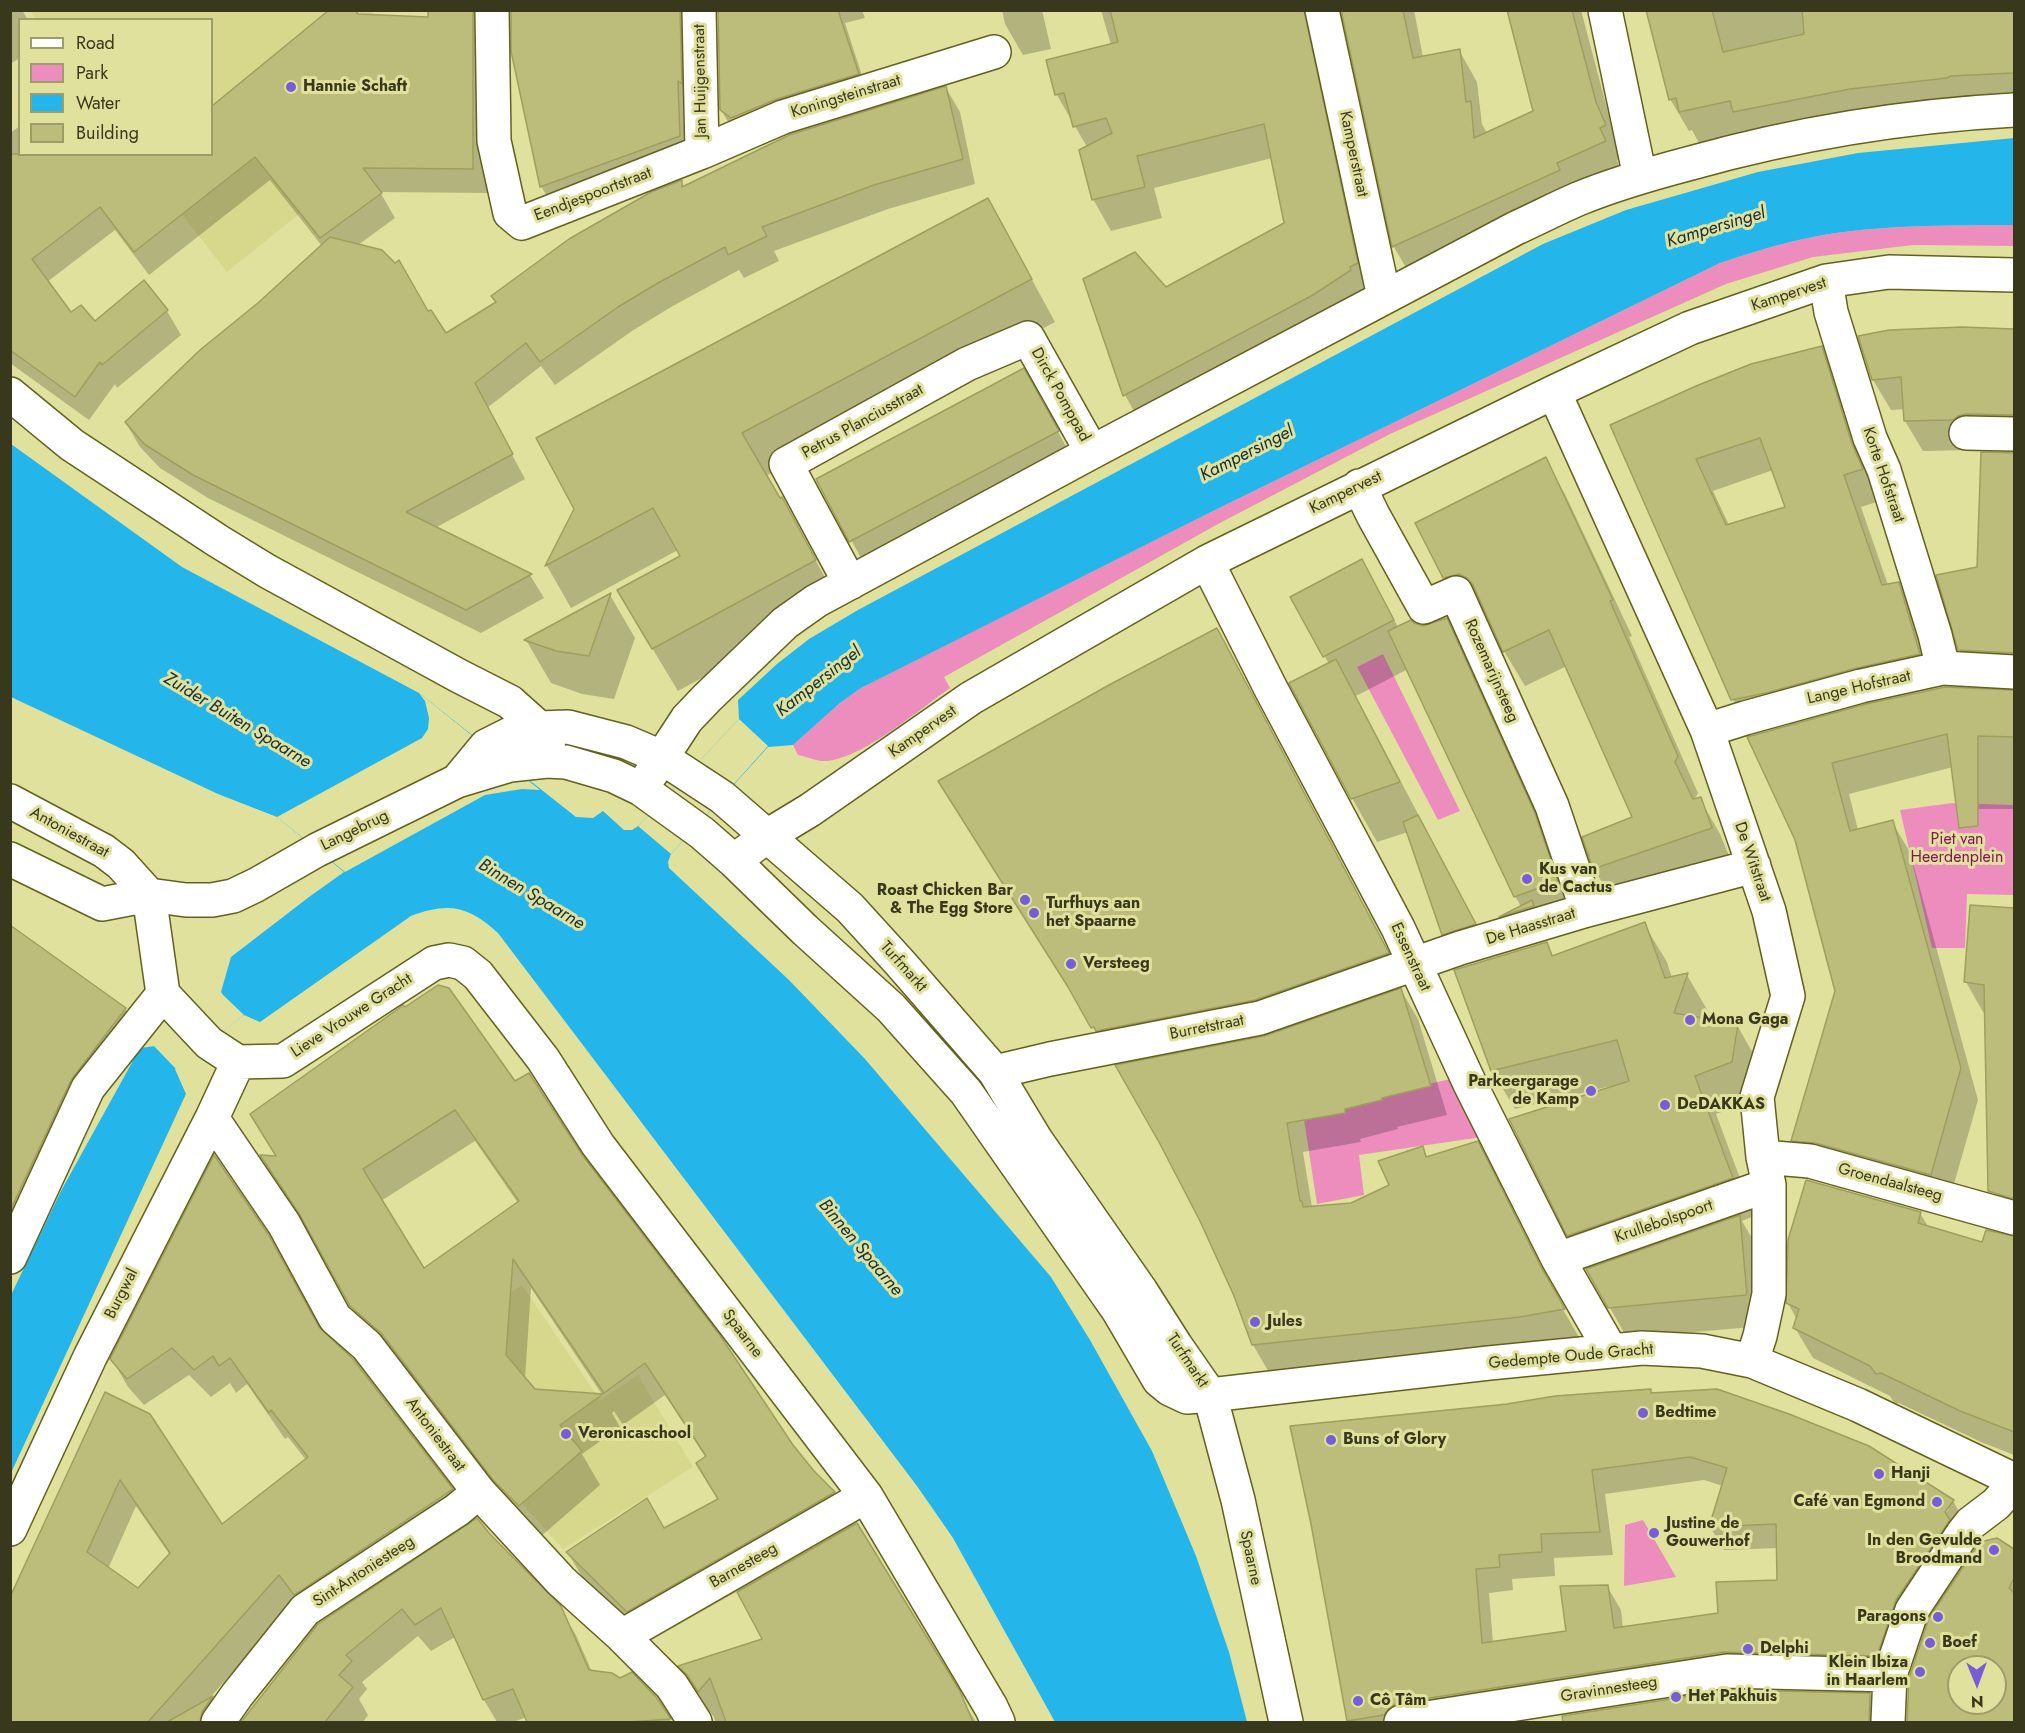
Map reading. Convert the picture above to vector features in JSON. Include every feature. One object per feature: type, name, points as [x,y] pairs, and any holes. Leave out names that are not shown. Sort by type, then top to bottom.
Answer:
[{"type":"street","name":"Eendjespoortstraat","points":[[492,10],[494,141],[510,213],[522,224],[702,153]]},
{"type":"street","name":"Jan Huijgenstraat","points":[[699,10],[702,153]]},
{"type":"street","name":"Kamperstraat","points":[[1323,10],[1384,297]]},
{"type":"street","points":[[1605,10],[1640,177]]},
{"type":"street","name":"Koningsteinstraat","points":[[702,153],[783,117],[994,52]]},
{"type":"street","points":[[651,796],[674,765],[687,720],[785,623],[816,601],[1516,228],[1578,200],[1640,177],[1750,146],[1836,128],[1966,112],[2014,110]]},
{"type":"street","name":"Kampervest","points":[[734,861],[970,698],[1207,562],[1359,486],[1690,328],[1826,282],[1889,272],[2014,275]]},
{"type":"street","name":"Korte Hofstraat","points":[[1826,282],[1831,312],[1870,438],[1884,470],[1943,668]]},
{"type":"street","name":"Dirck Pomppad","points":[[1028,338],[1092,452]]},
{"type":"street","name":"Petrus Planciusstraat","points":[[850,583],[786,464],[967,364],[1028,338]]},
{"type":"street","name":"De Witstraat","points":[[1554,392],[1707,730],[1769,911],[1788,996],[1757,1097],[1766,1171],[1769,1294],[1752,1361]]},
{"type":"street","points":[[10,394],[72,445],[218,542],[510,702],[539,728],[566,762]]},
{"type":"street","points":[[1966,433],[2014,434]]},
{"type":"street","name":"Rozemarijnsteeg","points":[[1359,486],[1424,607],[1456,593],[1552,806],[1587,910]]},
{"type":"street","name":"Essenstraat","points":[[1207,562],[1271,689],[1398,928],[1470,1084],[1558,1259],[1611,1352]]},
{"type":"street","name":"Lange Hofstraat","points":[[1707,730],[1861,686],[1943,668],[2014,672]]},
{"type":"street","name":"Turfmarkt","points":[[568,727],[626,742],[674,765],[722,797],[850,908],[995,1072],[1036,1140],[1210,1395],[1187,1396],[1170,1389],[1159,1380],[1118,1310],[966,1092],[891,1008],[734,861],[695,828],[651,796],[614,776],[566,762],[498,755],[510,734],[539,728],[568,727]]},
{"type":"street","name":"Langebrug","points":[[149,895],[186,900],[212,900],[233,896],[317,850],[457,781],[498,755]]},
{"type":"street","name":"Antoniestraat","points":[[10,801],[104,850],[121,864],[149,895]]},
{"type":"street","points":[[10,859],[102,904],[149,895],[163,994],[199,1032],[238,1062]]},
{"type":"street","name":"De Haasstraat","points":[[1413,964],[1587,910],[1754,866]]},
{"type":"street","name":"Lieve Vrouwe Gracht","points":[[238,1062],[283,1061],[434,963],[449,960],[463,963]]},
{"type":"street","name":"Spaarne","points":[[463,963],[478,975],[543,1059],[598,1145],[866,1496],[998,1722]]},
{"type":"street","name":"Burretstraat","points":[[995,1072],[1260,1018],[1413,964]]},
{"type":"street","points":[[10,1257],[88,1088],[163,994]]},
{"type":"street","name":"Burgwal","points":[[10,1529],[90,1357],[212,1118],[238,1062]]},
{"type":"street","name":"Antoniestraat","points":[[212,1118],[284,1224],[335,1318],[367,1346],[479,1492],[561,1581],[622,1636],[672,1686],[695,1722]]},
{"type":"street","name":"Groendaalsteeg","points":[[1766,1171],[1810,1161],[2014,1218]]},
{"type":"street","name":"Krullebolspoort","points":[[1558,1259],[1766,1171]]},
{"type":"street","name":"Gedempte Oude Gracht","points":[[1210,1395],[1642,1348],[1702,1350],[1752,1361],[1858,1405],[2014,1482]]},
{"type":"street","name":"Spaarne","points":[[1210,1395],[1238,1500],[1286,1722]]},
{"type":"street","points":[[1888,1722],[1890,1675],[1912,1610],[1963,1533],[1971,1523],[1996,1504],[2014,1482]]},
{"type":"street","name":"Sint-Antoniesteeg","points":[[218,1722],[305,1610],[458,1510],[479,1492]]},
{"type":"street","name":"Barnesteeg","points":[[622,1636],[866,1496]]},
{"type":"street","name":"Gravinnesteeg","points":[[1401,1722],[1727,1671],[1890,1675]]},
{"type":"shaded area","name":"Hannie Schaft","points":[[30,11],[373,11],[370,157],[227,272],[140,161],[213,156],[213,18],[35,18]]},
{"type":"shaded area","name":"Veronicaschool","points":[[522,1285],[600,1400],[638,1375],[693,1467],[563,1549],[399,1368]]},
{"type":"green space","points":[[2014,225],[2014,246],[1913,245],[1813,257],[1726,284],[1390,434],[1218,524],[944,677],[950,688],[887,734],[852,754],[835,760],[821,761],[798,755],[793,745],[840,703],[861,688],[1213,511],[1720,263],[1789,242],[1838,233],[1914,226]]},
{"type":"green space","points":[[1383,654],[1460,811],[1438,820],[1357,667]]},
{"type":"green space","name":"Piet van Heerdenplein","points":[[1953,803],[2014,805],[2014,895],[1967,894],[1965,948],[1932,948],[1900,810]]},
{"type":"green space","points":[[1455,1078],[1482,1137],[1359,1155],[1364,1195],[1317,1204],[1303,1113]]},
{"type":"green space","points":[[1643,1520],[1676,1577],[1624,1586],[1625,1525]]},
{"type":"water","points":[[2014,138],[2014,225],[1914,226],[1838,233],[1789,242],[1720,263],[1213,511],[861,688],[840,703],[793,745],[768,747],[671,854],[668,862],[669,868],[789,980],[865,1059],[1051,1277],[1090,1340],[1152,1451],[1196,1556],[1229,1652],[1247,1722],[1055,1722],[953,1538],[917,1486],[498,933],[477,917],[458,909],[436,909],[411,916],[260,1022],[244,1015],[175,1069],[186,1094],[11,1473],[11,1295],[61,1191],[140,1048],[163,1045],[223,995],[221,992],[231,957],[344,872],[277,817],[218,794],[11,697],[11,444],[182,567],[419,693],[576,817],[593,818],[603,811],[624,830],[632,830],[739,719],[738,700],[777,664],[809,639],[858,610],[1543,244],[1626,210],[1758,172],[1858,153]]},
{"type":"pier","points":[[419,693],[540,790],[522,789],[485,795],[345,872],[277,817],[422,738],[428,729],[429,718],[425,701]]},
{"type":"pier","points":[[739,719],[768,746],[671,854],[638,826]]},
{"type":"pier","points":[[222,994],[244,1015],[176,1069],[154,1046],[162,1044]]},
{"type":"building","points":[[329,10],[355,10],[358,14],[428,17],[428,10],[473,10],[473,169],[363,168],[382,193],[320,238],[255,157],[134,252],[100,207],[32,259],[71,312],[81,305],[95,321],[144,280],[168,310],[102,365],[100,362],[75,397],[10,350],[10,154],[18,154],[18,156],[213,156],[213,105]]},
{"type":"building","points":[[511,10],[680,10],[682,84],[678,81],[680,136],[540,187],[511,51]]},
{"type":"building","points":[[718,10],[838,10],[859,74],[777,99],[731,118],[720,110]]},
{"type":"building","points":[[1110,10],[1304,10],[1358,263],[1313,295],[1123,396],[1083,279],[1135,252],[1166,287],[1284,223],[1264,124],[1137,156],[1145,187],[1092,200],[1079,150],[1112,133],[1106,118],[1073,127],[1064,93],[1055,95],[1046,60],[1118,42]]},
{"type":"building","points":[[1341,10],[1403,10],[1413,58],[1460,49],[1466,102],[1471,101],[1474,138],[1533,111],[1507,10],[1572,10],[1596,102],[1606,125],[1600,128],[1606,141],[1557,163],[1560,170],[1392,247]]},
{"type":"building","points":[[1646,10],[1712,10],[1723,52],[1804,34],[1802,10],[2014,10],[2014,73],[1951,76],[1850,89],[1733,112],[1730,101],[1679,112],[1676,98],[1669,100]]},
{"type":"building","points":[[946,86],[963,159],[874,185],[762,227],[767,236],[728,255],[725,247],[658,283],[618,307],[540,362],[526,343],[475,383],[513,454],[406,512],[532,574],[466,610],[193,475],[144,444],[125,422],[200,350],[259,302],[330,237],[382,250],[395,263],[399,260],[428,311],[431,310],[446,333],[496,302],[491,296],[569,239],[651,192],[682,180],[682,187],[789,135]]},
{"type":"building","points":[[988,198],[1032,279],[742,433],[780,498],[782,497],[816,560],[652,649],[617,590],[680,556],[653,508],[545,566],[574,509],[536,438]]},
{"type":"building","points":[[1962,327],[2014,329],[2014,415],[1966,414],[1953,420],[1904,421],[1901,377],[1872,380],[1858,336],[1889,330]]},
{"type":"building","points":[[1822,346],[1852,444],[1863,469],[1844,475],[1882,585],[1899,582],[1920,654],[1731,700],[1610,425],[1751,364]],"holes":[[[1760,438],[1785,507],[1726,525],[1696,459]]]},
{"type":"building","points":[[1024,368],[1059,431],[849,542],[816,479]]},
{"type":"building","points":[[1981,452],[2014,453],[2014,653],[1958,650],[1936,575],[1977,567]]},
{"type":"building","points":[[1546,457],[1613,600],[1610,601],[1678,756],[1675,762],[1693,799],[1701,797],[1712,828],[1593,869],[1582,837],[1632,817],[1549,630],[1503,652],[1473,585],[1459,574],[1443,578],[1415,523]]},
{"type":"building","points":[[1362,559],[1394,620],[1323,657],[1290,597]]},
{"type":"building","points":[[611,593],[589,656],[556,651],[524,640]]},
{"type":"building","points":[[1447,618],[1535,813],[1558,881],[1514,897],[1388,631],[1411,620],[1423,626]]},
{"type":"building","points":[[1217,628],[1389,953],[1255,1000],[1096,1031],[1094,1027],[1091,1028],[1068,987],[938,781],[1109,685]]},
{"type":"building","points":[[1336,659],[1400,782],[1351,799],[1289,683]]},
{"type":"building","points":[[1945,687],[2014,690],[2014,737],[1978,736],[1978,826],[1959,828],[1947,734],[1832,763],[1850,831],[1893,820],[1961,1068],[1931,1175],[1815,1143],[1791,1141],[1835,991],[1795,840],[1747,737],[1866,704]]},
{"type":"building","points":[[1418,815],[1476,924],[1442,935],[1403,822]]},
{"type":"building","points":[[1532,900],[1534,906],[1499,917]]},
{"type":"building","points":[[1970,905],[2014,908],[2014,1199],[1988,1191],[1984,985],[1964,982]]},
{"type":"building","name":"Parkeergarage de Kamp","points":[[1645,922],[1665,978],[1688,973],[1674,1013],[1738,1024],[1732,1062],[1695,1076],[1733,1178],[1567,1236],[1509,1119],[1629,1081],[1617,1040],[1491,1071],[1454,970],[1547,942],[1552,956]]},
{"type":"building","points":[[10,925],[126,1008],[71,1080],[10,1211]]},
{"type":"building","points":[[438,985],[449,988],[515,1081],[529,1073],[583,1156],[719,1334],[793,1445],[835,1492],[627,1612],[566,1552],[647,1498],[664,1528],[718,1499],[696,1463],[706,1456],[645,1363],[604,1393],[513,1259],[506,1355],[535,1389],[603,1394],[560,1425],[582,1451],[519,1506],[493,1480],[382,1334],[350,1306],[300,1215],[260,1155],[276,1156],[250,1114],[403,1005],[405,1007]],"holes":[[[455,1110],[519,1201],[424,1268],[363,1169]]]},
{"type":"building","points":[[1401,988],[1431,1086],[1345,1109],[1345,1113],[1287,1123],[1300,1201],[1303,1207],[1351,1203],[1389,1185],[1378,1161],[1423,1146],[1426,1157],[1478,1141],[1541,1267],[1565,1309],[1520,1317],[1252,1345],[1234,1296],[1200,1221],[1115,1065],[1264,1036]]},
{"type":"building","points":[[214,1155],[268,1234],[319,1327],[353,1359],[453,1489],[294,1595],[279,1575],[148,1722],[10,1722],[10,1597],[105,1392],[150,1414],[222,1524],[308,1457],[271,1410],[269,1413],[230,1358],[219,1366],[213,1356],[194,1370],[172,1348],[127,1379],[110,1359]],"holes":[[[120,1480],[170,1553],[138,1588],[87,1552]]]},
{"type":"building","points":[[1806,1180],[1921,1212],[1918,1223],[1982,1242],[1986,1230],[2014,1236],[2014,1432],[1960,1411],[1881,1373],[1876,1374],[1870,1366],[1793,1328],[1799,1309],[1786,1303],[1788,1240]]},
{"type":"building","points":[[1740,1215],[1747,1295],[1608,1308],[1586,1269]]},
{"type":"building","points":[[1651,1389],[1651,1393],[1717,1389],[1789,1414],[1869,1446],[1954,1500],[1945,1512],[1950,1520],[1896,1600],[1877,1656],[1724,1652],[1398,1703],[1390,1707],[1384,1715],[1347,1721],[1311,1524],[1290,1426],[1507,1404],[1555,1396]],"holes":[[[1690,1457],[1727,1468],[1709,1527],[1776,1524],[1777,1580],[1716,1582],[1718,1613],[1614,1628],[1608,1585],[1560,1586],[1566,1631],[1482,1643],[1476,1569],[1500,1567],[1499,1555],[1542,1552],[1541,1534],[1600,1532],[1592,1470]]]},
{"type":"building","points":[[477,1518],[561,1606],[589,1670],[612,1673],[620,1678],[632,1672],[657,1698],[671,1719],[628,1722],[527,1722],[513,1689],[483,1700],[441,1608],[415,1625],[402,1609],[346,1655],[352,1661],[339,1675],[353,1687],[325,1722],[241,1722],[318,1624]]},
{"type":"building","points":[[857,1523],[960,1691],[973,1722],[726,1722],[710,1678],[698,1692],[688,1676],[678,1666],[762,1639],[737,1592]]},
{"type":"building","points":[[1997,1538],[2014,1549],[2014,1578],[2009,1588],[2014,1593],[2014,1722],[1907,1722],[1909,1678],[1929,1618],[1980,1542]]},
{"type":"building","points":[[1728,1690],[1870,1693],[1869,1722],[1563,1722],[1562,1716]]},
{"type":"building","points":[[213,1696],[202,1712],[200,1722],[167,1722]]},
{"type":"place","name":"Hannie Schaft","points":[[291,87]]},
{"type":"place","name":"Kus van de Cactus","points":[[1527,879]]},
{"type":"place","name":"Roast Chicken Bar & The Egg Store","points":[[1025,900]]},
{"type":"place","name":"Turfhuys aan het Spaarne","points":[[1034,913]]},
{"type":"place","name":"Versteeg","points":[[1071,964]]},
{"type":"place","name":"Mona Gaga","points":[[1690,1020]]},
{"type":"place","name":"Parkeergarage de Kamp","points":[[1591,1091]]},
{"type":"place","name":"DeDAKKAS","points":[[1665,1105]]},
{"type":"place","name":"Jules","points":[[1255,1322]]},
{"type":"place","name":"Bedtime","points":[[1643,1413]]},
{"type":"place","name":"Veronicaschool","points":[[566,1434]]},
{"type":"place","name":"Buns of Glory","points":[[1331,1440]]},
{"type":"place","name":"Hanji","points":[[1879,1474]]},
{"type":"place","name":"Café van Egmond","points":[[1937,1502]]},
{"type":"place","name":"Justine de Gouwerhof","points":[[1654,1533]]},
{"type":"place","name":"In den Gevulde Broodmand","points":[[1994,1550]]},
{"type":"place","name":"Paragons","points":[[1938,1617]]},
{"type":"place","name":"Boef","points":[[1930,1643]]},
{"type":"place","name":"Delphi","points":[[1748,1649]]},
{"type":"place","name":"Klein Ibiza in Haarlem","points":[[1920,1672]]},
{"type":"place","name":"Het Pakhuis","points":[[1676,1697]]},
{"type":"place","name":"Cô Tâm","points":[[1358,1701]]},
{"type":"water label","name":"Kampersingel","points":[[1716,228]]},
{"type":"water label","name":"Kampersingel","points":[[1247,454]]},
{"type":"water label","name":"Kampersingel","points":[[819,682]]},
{"type":"water label","name":"Zuider Buiten Spaarne","points":[[237,721]]},
{"type":"water label","name":"Binnen Spaarne","points":[[531,895]]},
{"type":"water label","name":"Binnen Spaarne","points":[[860,1248]]}]
